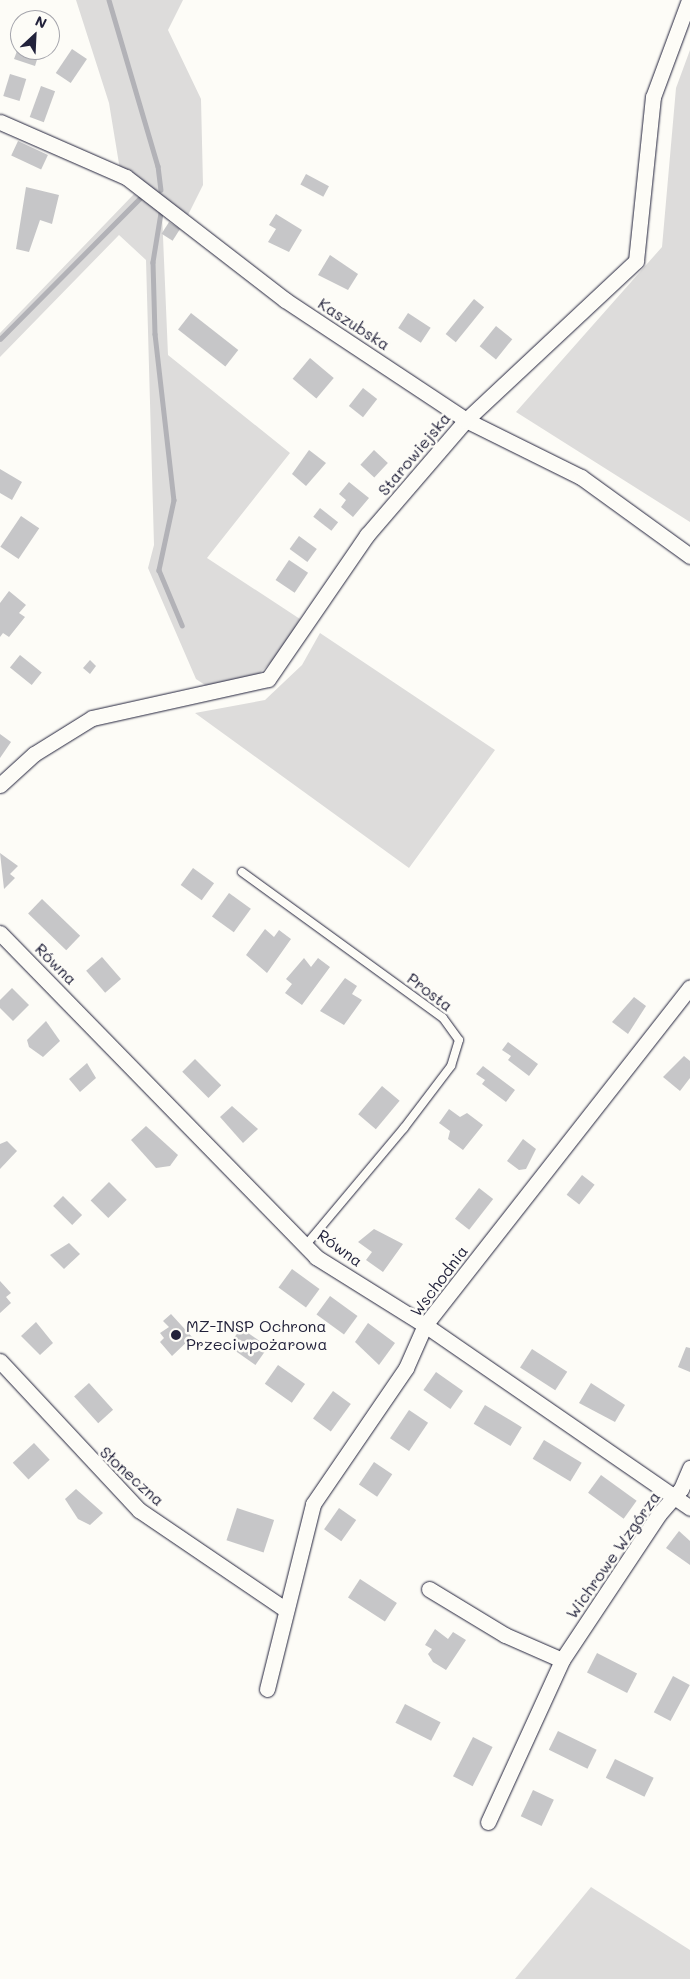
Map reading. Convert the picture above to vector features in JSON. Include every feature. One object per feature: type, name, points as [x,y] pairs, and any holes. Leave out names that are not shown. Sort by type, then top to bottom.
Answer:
[{"type":"street","name":"Starowiejska","points":[[0,785],[34,754],[92,718],[268,679],[367,535],[466,420],[636,261],[653,96],[689,0]]},
{"type":"street","name":"Kaszubska","points":[[0,122],[126,177],[285,300],[466,420],[581,477],[690,556]]},
{"type":"street","name":"Równa","points":[[0,933],[305,1246],[425,1325],[690,1508]]},
{"type":"street","name":"Wschodnia","points":[[267,1689],[312,1504],[406,1368],[425,1325],[690,987]]},
{"type":"street","name":"Słoneczna","points":[[0,1361],[139,1510],[286,1610]]},
{"type":"street","name":"Wichrowe Wzgórza","points":[[488,1822],[562,1660],[674,1497],[690,1468]]},
{"type":"street","points":[[429,1589],[505,1635],[562,1660]]},
{"type":"lane","name":"Prosta","points":[[242,872],[443,1018],[459,1040],[451,1066],[404,1128],[305,1246]]},
{"type":"shaded area","points":[[76,0],[183,0],[168,30],[201,99],[203,185],[187,217],[120,170],[109,103]]},
{"type":"shaded area","points":[[690,50],[690,522],[516,412],[662,247],[676,88]]},
{"type":"shaded area","points":[[134,194],[162,213],[168,355],[290,453],[207,558],[300,619],[281,652],[257,676],[208,687],[196,679],[148,568],[154,545],[146,260],[119,235],[0,357],[0,333]]},
{"type":"shaded area","points":[[320,633],[495,750],[409,868],[195,713],[265,700],[302,665]]},
{"type":"shaded area","points":[[591,1887],[690,1950],[690,1979],[515,1979]]},
{"type":"building","points":[[72,49],[87,59],[71,83],[56,73]]},
{"type":"building","points":[[17,60],[37,60],[35,66]]},
{"type":"building","points":[[10,74],[26,79],[20,101],[3,96]]},
{"type":"building","points":[[41,86],[55,91],[44,122],[30,117]]},
{"type":"building","points":[[18,141],[48,155],[41,169],[11,156]]},
{"type":"building","points":[[306,174],[329,186],[323,197],[300,185]]},
{"type":"building","points":[[26,187],[59,195],[52,224],[40,220],[29,252],[16,249]]},
{"type":"building","points":[[276,214],[302,230],[289,252],[268,242],[276,229],[269,225]]},
{"type":"building","points":[[169,222],[180,229],[173,241],[162,234]]},
{"type":"building","points":[[330,255],[358,274],[348,290],[318,275]]},
{"type":"building","points":[[474,299],[484,307],[456,342],[446,334]]},
{"type":"building","points":[[191,313],[238,350],[225,366],[178,330]]},
{"type":"building","points":[[408,313],[431,328],[421,343],[398,328]]},
{"type":"building","points":[[496,326],[512,339],[496,359],[480,346]]},
{"type":"building","points":[[310,358],[334,378],[316,399],[293,379]]},
{"type":"building","points":[[363,388],[377,399],[363,417],[349,406]]},
{"type":"building","points":[[309,450],[326,463],[306,486],[292,474]]},
{"type":"building","points":[[374,450],[388,463],[374,478],[360,465]]},
{"type":"building","points":[[0,469],[22,482],[12,500],[0,493]]},
{"type":"building","points":[[349,482],[369,498],[353,517],[341,507],[346,500],[339,494]]},
{"type":"building","points":[[320,508],[338,522],[331,531],[313,517]]},
{"type":"building","points":[[21,516],[39,528],[19,559],[0,547]]},
{"type":"building","points":[[299,536],[317,549],[307,562],[290,549]]},
{"type":"building","points":[[289,560],[308,573],[295,593],[276,580]]},
{"type":"building","points":[[9,591],[26,605],[19,613],[25,617],[9,637],[3,633],[0,637],[0,603]]},
{"type":"building","points":[[20,655],[42,673],[32,685],[10,667]]},
{"type":"building","points":[[90,660],[96,666],[90,674],[83,668]]},
{"type":"building","points":[[0,734],[11,742],[0,758]]},
{"type":"building","points":[[0,853],[18,866],[10,874],[15,878],[4,889]]},
{"type":"building","points":[[193,868],[214,883],[202,900],[181,885]]},
{"type":"building","points":[[229,893],[251,909],[234,932],[212,916]]},
{"type":"building","points":[[42,899],[80,936],[66,950],[28,913]]},
{"type":"building","points":[[265,929],[274,937],[279,930],[291,939],[267,973],[246,955]]},
{"type":"building","points":[[102,957],[121,979],[105,993],[86,971]]},
{"type":"building","points":[[304,958],[311,967],[318,958],[330,967],[302,1005],[285,993],[292,984],[286,979]]},
{"type":"building","points":[[345,978],[357,986],[352,994],[362,1000],[344,1025],[320,1011]]},
{"type":"building","points":[[12,988],[29,1005],[13,1021],[0,1008],[0,1000]]},
{"type":"building","points":[[634,997],[646,1006],[628,1034],[612,1022]]},
{"type":"building","points":[[46,1021],[60,1041],[43,1057],[29,1047],[27,1040]]},
{"type":"building","points":[[508,1042],[538,1064],[529,1076],[508,1060],[511,1056],[502,1050]]},
{"type":"building","points":[[684,1056],[690,1061],[690,1078],[680,1091],[663,1077]]},
{"type":"building","points":[[195,1059],[221,1085],[208,1098],[182,1072]]},
{"type":"building","points":[[87,1063],[96,1078],[80,1092],[69,1079]]},
{"type":"building","points":[[483,1066],[515,1090],[506,1102],[482,1084],[485,1080],[476,1074]]},
{"type":"building","points":[[382,1086],[400,1101],[376,1129],[358,1114]]},
{"type":"building","points":[[232,1106],[258,1129],[243,1143],[220,1117]]},
{"type":"building","points":[[449,1109],[460,1117],[467,1113],[483,1125],[463,1150],[448,1139],[450,1131],[439,1123]]},
{"type":"building","points":[[146,1126],[178,1155],[170,1166],[156,1168],[131,1140]]},
{"type":"building","points":[[523,1139],[536,1149],[526,1169],[519,1170],[507,1161]]},
{"type":"building","points":[[7,1141],[17,1151],[0,1169],[0,1144]]},
{"type":"building","points":[[582,1175],[595,1185],[579,1205],[567,1195]]},
{"type":"building","points":[[109,1182],[127,1200],[108,1218],[91,1200]]},
{"type":"building","points":[[479,1188],[493,1199],[469,1230],[455,1219]]},
{"type":"building","points":[[63,1196],[82,1215],[72,1225],[53,1206]]},
{"type":"building","points":[[374,1229],[403,1244],[383,1272],[366,1260],[372,1252],[358,1242]]},
{"type":"building","points":[[69,1243],[80,1254],[64,1269],[50,1255]]},
{"type":"building","points":[[292,1269],[320,1289],[306,1308],[278,1288]]},
{"type":"building","points":[[0,1281],[11,1293],[6,1297],[11,1303],[0,1313]]},
{"type":"building","points":[[330,1296],[358,1316],[344,1335],[316,1315]]},
{"type":"building","name":"MZ-INSP Ochrona Przeciwpożarowa","points":[[171,1314],[192,1337],[172,1356],[160,1342],[164,1338],[160,1333],[169,1327],[163,1321]]},
{"type":"building","points":[[36,1322],[53,1343],[40,1355],[21,1336]]},
{"type":"building","points":[[368,1323],[395,1343],[379,1365],[355,1342]]},
{"type":"building","points":[[241,1328],[268,1347],[255,1365],[228,1346]]},
{"type":"building","points":[[686,1347],[690,1348],[690,1372],[678,1367]]},
{"type":"building","points":[[532,1349],[567,1372],[555,1390],[520,1367]]},
{"type":"building","points":[[278,1365],[305,1384],[292,1403],[265,1384]]},
{"type":"building","points":[[436,1372],[463,1391],[450,1409],[423,1390]]},
{"type":"building","points":[[89,1383],[113,1410],[98,1423],[74,1396]]},
{"type":"building","points":[[591,1383],[625,1405],[615,1422],[579,1403]]},
{"type":"building","points":[[333,1391],[351,1404],[331,1431],[313,1419]]},
{"type":"building","points":[[485,1405],[522,1427],[511,1446],[474,1424]]},
{"type":"building","points":[[409,1410],[428,1423],[409,1451],[390,1438]]},
{"type":"building","points":[[544,1440],[582,1463],[570,1482],[533,1459]]},
{"type":"building","points":[[34,1443],[50,1460],[28,1480],[13,1463]]},
{"type":"building","points":[[374,1462],[392,1474],[377,1497],[359,1484]]},
{"type":"building","points":[[601,1475],[637,1501],[624,1519],[588,1493]]},
{"type":"building","points":[[76,1489],[103,1513],[90,1525],[78,1519],[65,1499]]},
{"type":"building","points":[[237,1508],[274,1520],[264,1552],[226,1540]]},
{"type":"building","points":[[339,1508],[356,1520],[341,1541],[324,1529]]},
{"type":"building","points":[[679,1531],[690,1541],[690,1565],[666,1548]]},
{"type":"building","points":[[360,1579],[397,1603],[385,1621],[348,1597]]},
{"type":"building","points":[[435,1629],[448,1639],[453,1632],[466,1640],[446,1670],[433,1662],[428,1654],[432,1649],[425,1645]]},
{"type":"building","points":[[597,1653],[637,1673],[627,1693],[587,1673]]},
{"type":"building","points":[[673,1676],[690,1685],[671,1721],[654,1712]]},
{"type":"building","points":[[405,1704],[441,1722],[431,1741],[395,1723]]},
{"type":"building","points":[[558,1731],[597,1750],[587,1769],[549,1750]]},
{"type":"building","points":[[473,1737],[493,1747],[473,1786],[453,1776]]},
{"type":"building","points":[[615,1759],[654,1778],[644,1797],[606,1778]]},
{"type":"building","points":[[533,1790],[554,1800],[542,1826],[521,1816]]},
{"type":"waterway","points":[[109,0],[158,166],[161,190]]},
{"type":"waterway","points":[[0,339],[140,198]]},
{"type":"waterway","points":[[161,213],[153,262],[155,334],[174,500],[159,570],[182,625]]},
{"type":"place","name":"MZ-INSP Ochrona Przeciwpożarowa","points":[[176,1335]]}]
